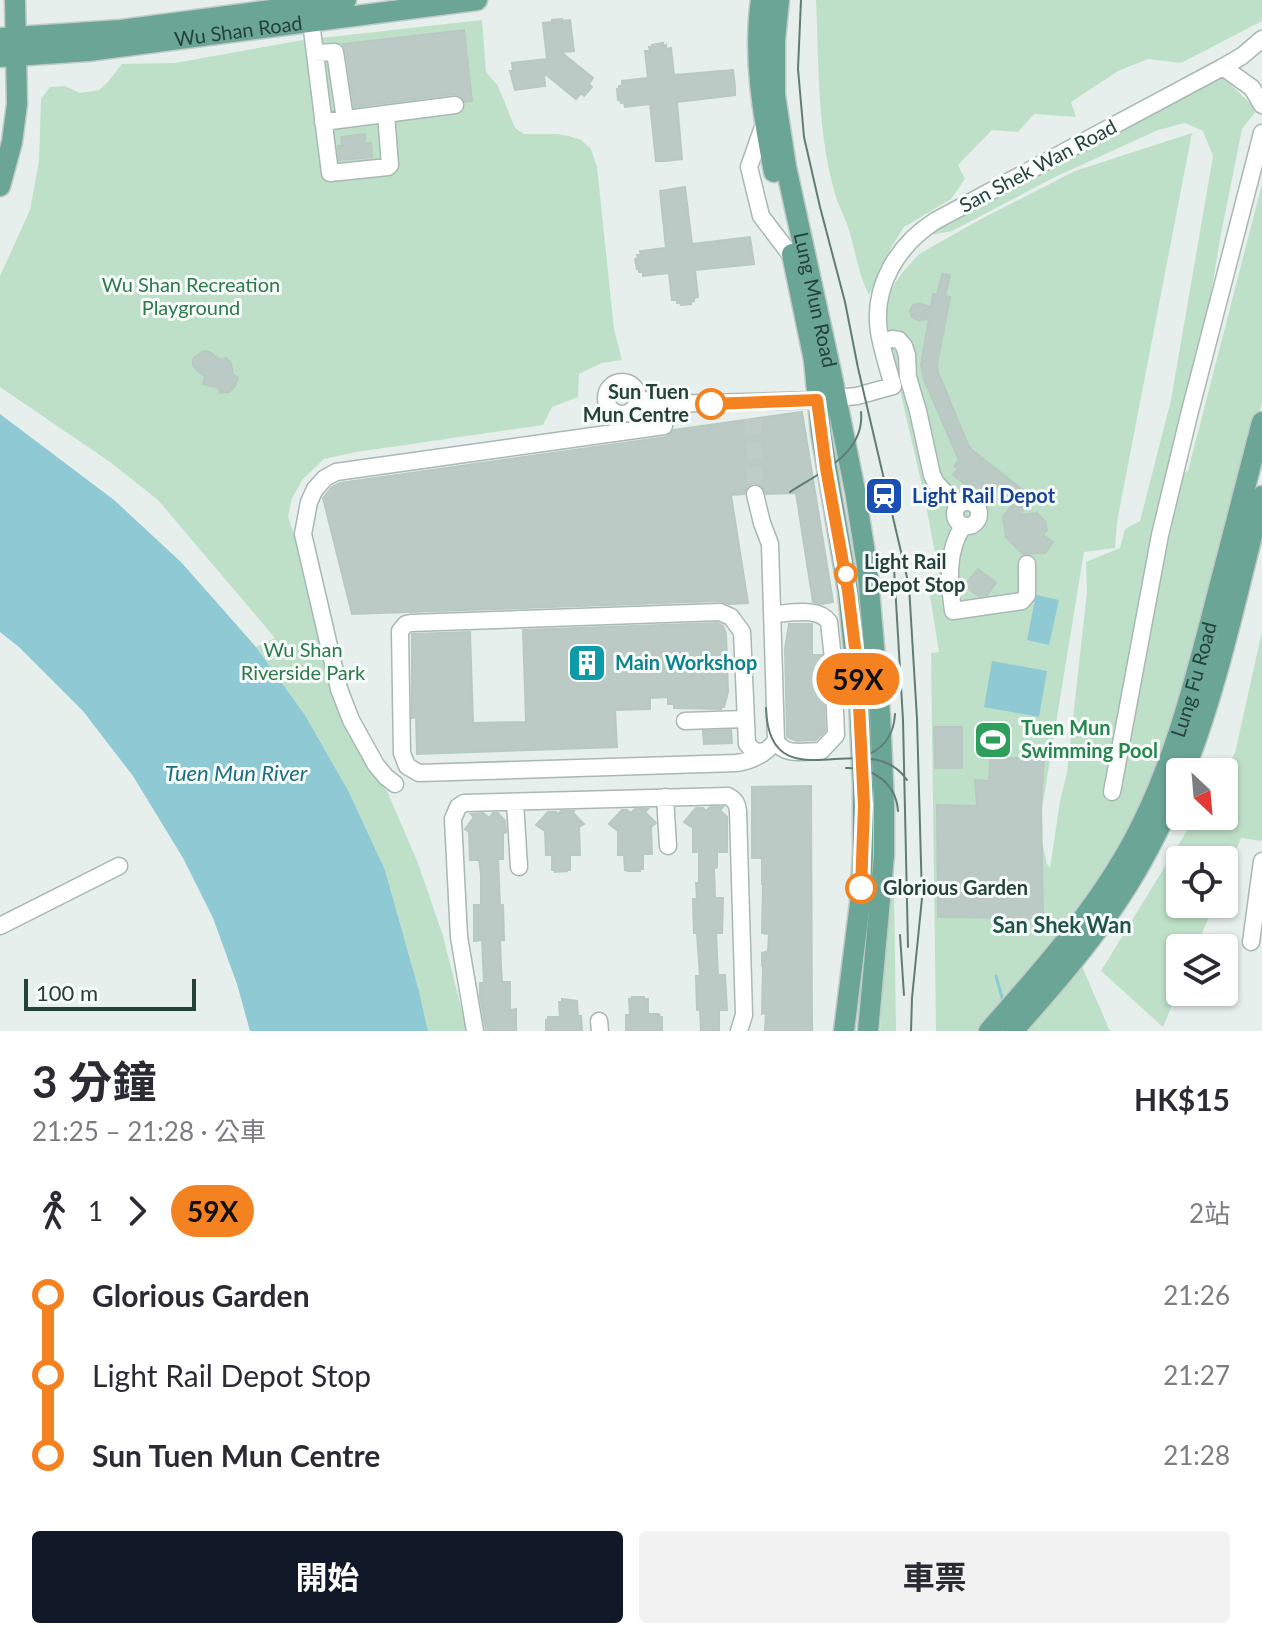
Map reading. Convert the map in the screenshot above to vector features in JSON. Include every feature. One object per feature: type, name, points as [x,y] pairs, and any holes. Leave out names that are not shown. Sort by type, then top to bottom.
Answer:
[{"type":"main road","points":[[0,186],[15,123],[9,47],[15,0]]},
{"type":"main road","name":"Wu Shan Road","points":[[9,47],[346,0]]},
{"type":"main road","name":"Wu Shan Road","points":[[9,47],[102,49],[477,0]]},
{"type":"main road","name":"Lung Mun Road","points":[[779,0],[775,95],[827,399],[826,468],[852,618],[859,700],[864,806],[862,879],[844,1031]]},
{"type":"main road","name":"Lung Mun Road","points":[[758,4],[764,124],[814,360],[855,491],[867,566],[883,760],[884,830],[868,1031]]},
{"type":"main road","name":"Lung Fu Road","points":[[1013,1031],[1096,931],[1122,894],[1183,719],[1262,422]]},
{"type":"main road","name":"Lung Fu Road","points":[[1189,758],[1218,667],[1262,496]]},
{"type":"main road","name":"Lung Fu Road","points":[[989,1031],[1136,853],[1166,805]]},
{"type":"street","points":[[311,22],[330,173],[390,165],[386,114]]},
{"type":"street","name":"San Shek Wan Road","points":[[827,399],[857,396],[893,386],[881,341],[878,315],[884,283],[899,253],[921,230],[1223,67],[1262,39]]},
{"type":"street","points":[[315,53],[335,52],[345,119]]},
{"type":"street","points":[[1223,67],[1252,88],[1262,105]]},
{"type":"street","points":[[323,122],[455,105]]},
{"type":"street","points":[[1112,792],[1160,535],[1262,133]]},
{"type":"street","points":[[881,341],[899,340],[904,346],[908,377],[935,483],[960,504],[972,502],[979,512],[975,524],[963,526],[952,548],[949,584],[953,611],[1022,601],[1027,595],[1027,564]]},
{"type":"street","points":[[638,399],[753,410],[827,399]]},
{"type":"street","points":[[395,784],[376,765],[351,720],[339,689],[303,534],[309,502],[315,489],[336,472],[664,426]]},
{"type":"street","points":[[755,494],[770,544],[774,688],[771,746]]},
{"type":"street","points":[[771,746],[752,760],[736,763],[425,774],[412,770],[404,760],[399,636],[406,624],[720,612],[731,617],[742,632],[747,744],[755,752],[771,746],[787,752],[821,751],[836,735],[829,622],[826,617],[816,613],[772,614]]},
{"type":"street","points":[[743,689],[774,688]]},
{"type":"street","points":[[685,721],[744,719]]},
{"type":"street","points":[[475,1031],[459,937],[453,819],[458,807],[464,803],[728,796],[738,805],[744,1015],[739,1031]]},
{"type":"street","points":[[665,797],[668,846]]},
{"type":"street","points":[[515,802],[519,867]]},
{"type":"street","points":[[1251,942],[1262,861]]},
{"type":"street","points":[[0,926],[119,866]]},
{"type":"green space","points":[[816,0],[1262,0],[1262,21],[1181,63],[1148,59],[1118,71],[1071,102],[1076,117],[1034,114],[1018,132],[992,130],[958,165],[965,179],[951,199],[904,227],[869,295],[828,167],[820,96]]},
{"type":"green space","name":"Wu Shan Recreation Playground","points":[[482,20],[486,72],[498,86],[515,128],[524,134],[569,136],[581,140],[591,149],[597,167],[614,329],[622,360],[602,363],[579,374],[578,397],[552,407],[543,425],[324,459],[303,479],[292,498],[288,517],[323,616],[354,743],[368,769],[387,791],[418,863],[443,936],[467,1031],[428,1031],[385,870],[349,792],[305,715],[256,647],[275,638],[158,500],[110,462],[0,387],[0,276],[30,210],[39,161],[41,99],[50,87],[65,86],[80,93],[99,90],[122,64],[175,63],[303,40]]},
{"type":"green space","points":[[1223,77],[1257,110],[1242,129],[1202,347],[1174,476],[1188,471],[1262,184],[1262,403],[1212,603],[1168,740],[1144,792],[1125,849],[1066,929],[1112,1031],[936,1031],[931,653],[939,652],[927,577],[939,574],[889,343],[886,318],[889,292],[919,254],[981,219],[1075,171],[1192,133],[1117,522],[1115,548],[1084,552],[1039,827],[1050,868],[1067,772],[1087,592],[1086,562],[1120,548],[1125,529],[1140,521],[1171,400],[1213,156],[1203,131],[1185,123],[1158,130],[1055,177],[952,231],[926,236],[1161,106]]},
{"type":"green space","points":[[1262,631],[1262,841],[1241,838],[1238,846],[1178,846],[1187,830],[1238,830],[1238,758],[1232,758]]},
{"type":"green space","points":[[893,807],[896,1031],[880,1031]]},
{"type":"green space","points":[[1166,865],[1166,918],[1208,918],[1202,934],[1166,934],[1166,1006],[1172,1006],[1163,1027],[1101,971]]},
{"type":"water","name":"Tuen Mun River","points":[[0,414],[114,500],[181,562],[256,647],[305,715],[349,792],[385,870],[428,1031],[250,1031],[213,918],[183,858],[133,776],[83,711],[0,632]]},
{"type":"water","points":[[1036,595],[1059,600],[1049,645],[1027,640]]},
{"type":"water","points":[[992,661],[1047,671],[1039,717],[984,707]]},
{"type":"building","points":[[570,20],[574,51],[561,52],[593,78],[589,84],[592,87],[576,99],[544,73],[545,86],[515,90],[510,71],[513,71],[512,63],[547,59],[543,23]]},
{"type":"building","points":[[464,30],[472,101],[465,102],[460,95],[454,94],[354,107],[343,44]]},
{"type":"building","points":[[663,43],[666,49],[671,48],[674,75],[733,70],[735,95],[677,102],[682,159],[656,161],[650,104],[625,107],[624,102],[618,100],[617,89],[622,86],[622,81],[648,78],[645,51],[650,51],[652,45]]},
{"type":"building","points":[[365,134],[365,143],[371,143],[372,157],[339,160],[341,137]]},
{"type":"building","points":[[685,187],[692,244],[750,237],[754,264],[695,270],[698,297],[691,304],[681,305],[677,300],[672,300],[669,273],[643,276],[643,272],[637,269],[635,259],[641,255],[640,251],[666,248],[660,191]]},
{"type":"building","points":[[942,274],[950,275],[945,296],[950,297],[938,372],[968,445],[1028,494],[1026,496],[1031,500],[1019,515],[1037,513],[1045,521],[1047,530],[1043,535],[1053,542],[1045,553],[1023,554],[1006,537],[1003,517],[1014,502],[992,485],[986,493],[983,490],[979,494],[953,475],[958,469],[954,466],[959,460],[923,377],[921,365],[929,318],[919,321],[912,317],[910,311],[913,305],[920,303],[931,308],[933,294],[937,295]]},
{"type":"building","points":[[203,351],[220,360],[226,358],[231,363],[233,374],[238,378],[229,392],[220,393],[219,388],[203,384],[205,377],[193,366],[193,359]]},
{"type":"building","points":[[802,412],[833,602],[813,602],[796,493],[766,494],[762,486],[753,483],[744,494],[731,495],[748,603],[720,601],[352,614],[323,498],[340,483],[666,437],[674,430]]},
{"type":"building","points":[[978,569],[996,583],[987,595],[978,596],[965,585]]},
{"type":"building","points":[[718,623],[726,634],[728,692],[721,709],[674,708],[674,704],[668,704],[668,697],[650,698],[650,709],[615,710],[617,747],[417,754],[416,717],[412,718],[412,634],[470,632],[473,723],[526,722],[523,630]]},
{"type":"building","points":[[789,624],[812,624],[812,655],[822,655],[825,731],[816,740],[797,741],[787,737],[785,649]]},
{"type":"building","points":[[934,727],[962,727],[962,768],[935,768]]},
{"type":"building","points":[[731,730],[732,743],[704,744],[703,731]]},
{"type":"building","points":[[990,758],[1044,758],[1041,803],[1043,918],[938,917],[937,805],[977,806],[975,780],[989,781]]},
{"type":"building","points":[[811,786],[812,1031],[765,1031],[762,953],[768,951],[769,934],[762,933],[762,858],[752,858],[752,787]]},
{"type":"building","points":[[710,807],[723,807],[720,810],[727,817],[727,852],[717,852],[717,867],[714,869],[715,898],[723,898],[722,933],[716,933],[718,975],[725,975],[727,1010],[719,1010],[719,1031],[701,1031],[700,1010],[697,1010],[696,976],[700,976],[693,899],[697,899],[699,852],[693,852],[693,828],[684,822],[696,808],[706,811]]},
{"type":"building","points":[[635,809],[648,809],[645,812],[656,823],[651,827],[652,854],[643,854],[643,869],[628,871],[625,870],[624,855],[618,855],[618,831],[609,824],[622,810],[631,813]]},
{"type":"building","points":[[574,811],[584,824],[579,827],[580,855],[570,855],[570,870],[555,872],[552,870],[552,855],[546,855],[545,831],[536,825],[548,812],[558,814]]},
{"type":"building","points":[[483,813],[489,818],[493,813],[498,813],[505,821],[503,859],[498,859],[504,940],[500,940],[501,967],[502,982],[510,982],[510,1010],[516,1009],[516,1031],[486,1031],[480,997],[480,983],[484,983],[482,940],[474,941],[474,905],[481,905],[481,874],[479,860],[470,860],[469,832],[465,829],[474,817],[471,814]]},
{"type":"building","points":[[562,999],[577,1001],[582,1031],[546,1031],[548,1017],[560,1017],[559,1002]]},
{"type":"building","points":[[629,999],[648,999],[648,1014],[662,1017],[662,1031],[626,1031],[626,1015],[630,1015]]},
{"type":"waterway","points":[[996,976],[1003,1001]]},
{"type":"tunnel","points":[[753,419],[755,494]]},
{"type":"tram line","points":[[801,0],[798,69],[804,137],[909,586],[917,719],[922,898],[911,1031]]},
{"type":"tram line","points":[[790,492],[848,451],[856,440],[861,412]]},
{"type":"tram line","points":[[893,551],[903,720],[908,947]]},
{"type":"tram line","points":[[766,708],[771,737],[784,753],[802,759],[869,759],[890,765],[907,780]]},
{"type":"tram line","points":[[861,757],[886,742],[895,714]]},
{"type":"tram line","points":[[846,768],[865,770],[881,779],[893,792],[898,811]]},
{"type":"tram line","points":[[900,935],[904,995]]},
{"type":"bus line","name":"59X","points":[[711,404],[817,400],[843,555],[857,664],[864,806],[861,888]]},
{"type":"place","name":"Sun Tuen Mun Centre","points":[[711,404]]},
{"type":"place","name":"Light Rail Depot","points":[[884,496]]},
{"type":"place","name":"Light Rail Depot Stop","points":[[846,574]]},
{"type":"place","name":"Main Workshop","points":[[587,663]]},
{"type":"place","name":"Tuen Mun Swimming Pool","points":[[993,740]]},
{"type":"place","name":"Glorious Garden","points":[[861,888]]},
{"type":"district","name":"San Shek Wan","points":[[1062,925]]},
{"type":"park label","name":"Wu Shan Riverside Park","points":[[303,662]]}]
